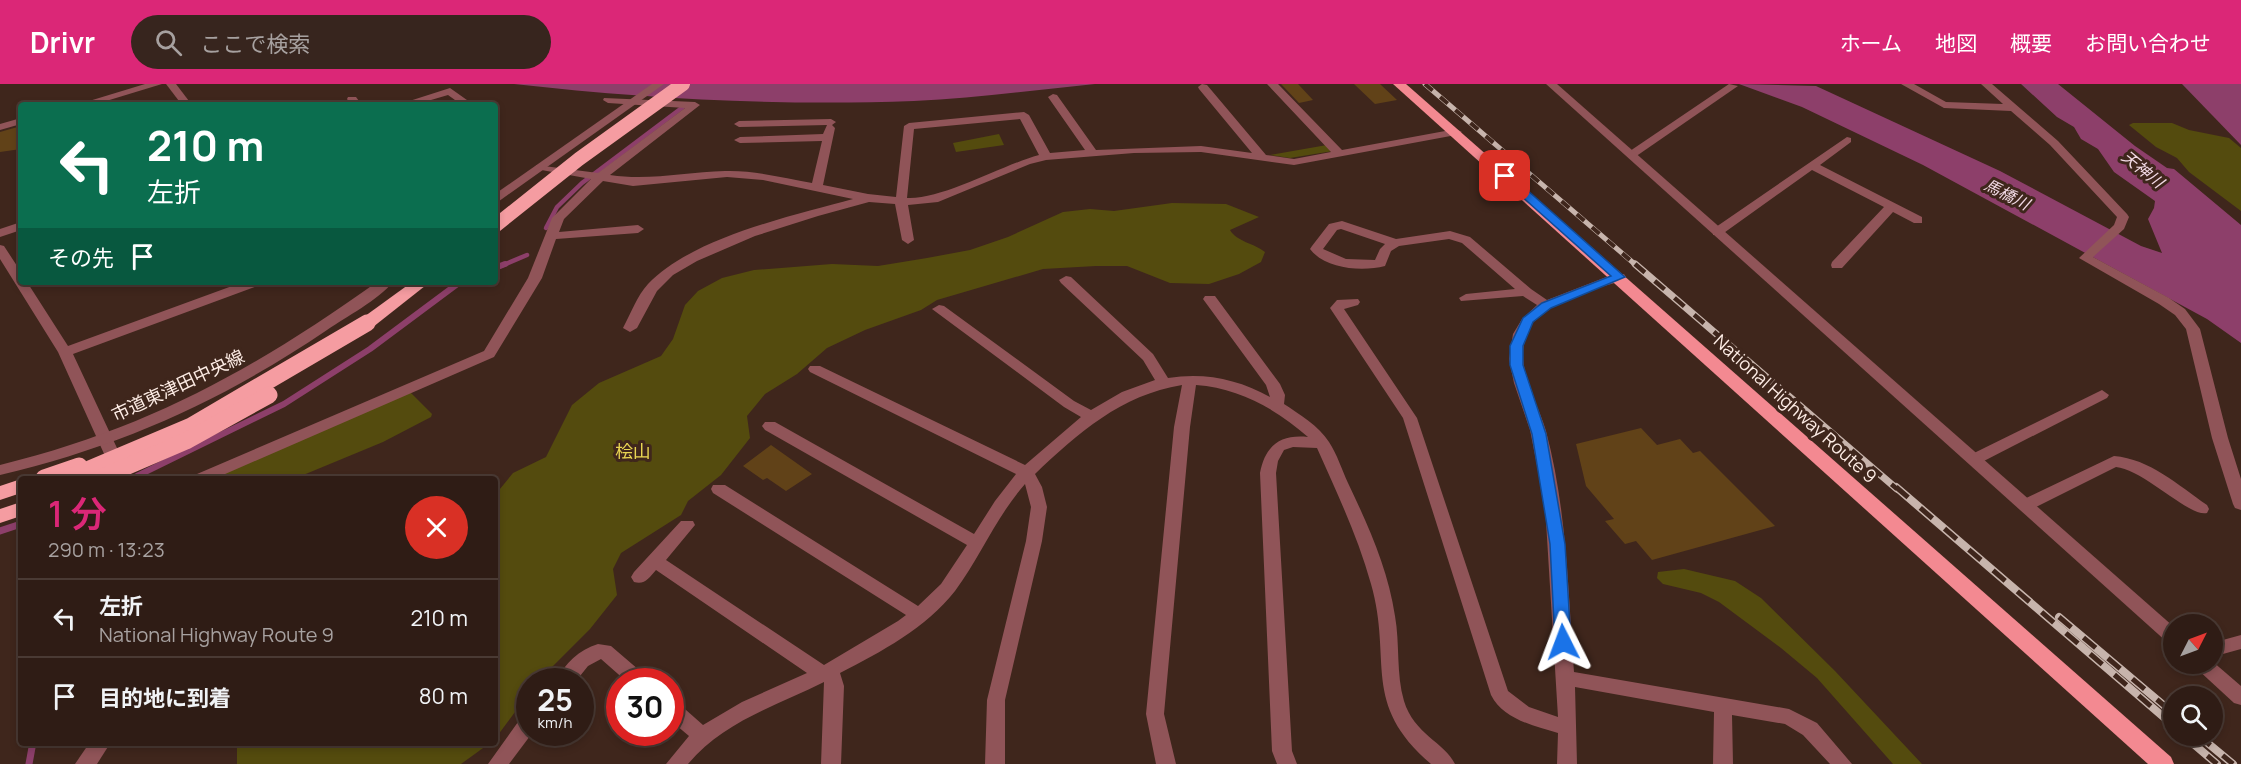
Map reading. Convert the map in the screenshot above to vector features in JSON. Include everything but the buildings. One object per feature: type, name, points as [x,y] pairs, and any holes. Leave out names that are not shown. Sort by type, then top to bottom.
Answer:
[{"type":"highway","points":[[498,224],[579,159],[683,84]]},
{"type":"highway","name":"National Highway Route 9","points":[[1400,84],[2163,764]]},
{"type":"highway","points":[[114,476],[242,412],[307,370],[418,285]]},
{"type":"highway","points":[[73,476],[191,426],[289,371],[367,323]]},
{"type":"highway","points":[[49,476],[168,429],[289,371]]},
{"type":"highway","points":[[105,476],[163,453]]},
{"type":"highway","points":[[0,493],[18,487]]},
{"type":"highway","points":[[0,504],[18,497]]},
{"type":"highway","points":[[0,516],[18,509]]},
{"type":"highway","points":[[0,522],[18,516]]},
{"type":"street","points":[[92,102],[157,84]]},
{"type":"street","points":[[171,84],[185,102]]},
{"type":"street","points":[[498,198],[659,84]]},
{"type":"street","points":[[1272,84],[1340,154]]},
{"type":"street","points":[[1551,84],[2163,628]]},
{"type":"street","points":[[1906,84],[1944,105],[2014,108]]},
{"type":"street","points":[[1986,84],[2054,143],[2123,217],[2123,222],[2085,257],[2091,263],[2181,312],[2193,329],[2220,438],[2241,504]]},
{"type":"street","points":[[1631,155],[1733,86]]},
{"type":"street","points":[[1203,87],[1262,157]]},
{"type":"street","points":[[412,102],[450,91],[466,102]]},
{"type":"street","points":[[1053,97],[1093,153]]},
{"type":"street","points":[[208,476],[489,354],[535,278],[558,218],[600,177],[695,105],[608,100]]},
{"type":"street","points":[[908,240],[901,202],[909,126],[1024,115],[1046,157]]},
{"type":"street","points":[[739,124],[832,118],[817,186]]},
{"type":"street","points":[[0,127],[18,123]]},
{"type":"street","points":[[540,167],[633,182],[728,174],[817,186],[868,198],[901,202],[934,199],[1026,162],[1046,157],[1201,149],[1294,162],[1456,132]]},
{"type":"street","points":[[740,140],[828,137]]},
{"type":"street","points":[[1717,232],[1846,140]]},
{"type":"street","points":[[1812,165],[1918,220]]},
{"type":"street","points":[[630,328],[651,288],[686,260],[758,231],[868,198]]},
{"type":"street","points":[[1837,265],[1892,206]]},
{"type":"street","points":[[1395,243],[1342,225],[1333,227],[1316,249],[1322,255],[1368,267],[1380,263],[1386,249],[1395,243],[1445,235],[1461,237],[1526,292],[1546,305]]},
{"type":"street","points":[[0,233],[18,227]]},
{"type":"street","points":[[551,236],[638,229]]},
{"type":"street","points":[[0,249],[18,278]]},
{"type":"street","points":[[1567,764],[1568,728],[1558,544],[1539,434],[1516,365],[1517,346],[1522,329],[1535,313],[1546,305],[1619,277]]},
{"type":"street","points":[[1066,280],[1148,357],[1163,381]]},
{"type":"street","points":[[23,285],[65,352],[122,476]]},
{"type":"street","points":[[65,352],[247,285]]},
{"type":"street","name":"市道東津田中央線","points":[[0,470],[107,440],[213,395],[261,368],[343,314],[382,285]]},
{"type":"street","points":[[1466,298],[1526,292]]},
{"type":"street","points":[[1210,298],[1273,384],[1278,395],[1276,406]]},
{"type":"street","points":[[1353,302],[1342,303],[1337,308],[1410,418],[1500,695],[1513,708],[1568,728]]},
{"type":"street","points":[[939,309],[1069,404],[1090,416]]},
{"type":"street","points":[[815,369],[1027,473],[1034,487],[1039,507],[1034,541],[996,700],[995,764]]},
{"type":"street","points":[[1166,764],[1155,714],[1182,427],[1190,379]]},
{"type":"street","points":[[676,764],[701,735],[736,713],[826,672],[919,615],[958,573],[1011,490],[1090,416],[1133,392],[1163,381],[1190,379],[1240,388],[1276,406],[1314,432],[1323,444],[1380,586],[1389,620],[1387,670],[1392,698],[1405,726],[1426,750],[1445,764]]},
{"type":"street","points":[[1975,459],[2102,395]]},
{"type":"street","points":[[770,426],[959,535],[978,543]]},
{"type":"street","points":[[1287,764],[1282,751],[1276,666],[1268,473],[1270,456],[1276,447],[1284,443],[1299,441],[1323,444]]},
{"type":"street","points":[[2026,505],[2114,461],[2121,461],[2134,466],[2201,509]]},
{"type":"street","points":[[719,489],[919,615]]},
{"type":"street","points":[[640,577],[687,525]]},
{"type":"street","points":[[656,561],[826,672],[835,686],[831,764]]},
{"type":"street","points":[[2223,647],[2241,642]]},
{"type":"street","points":[[576,668],[585,657],[597,651],[604,651],[624,668]]},
{"type":"street","points":[[2215,674],[2241,697]]},
{"type":"street","points":[[1565,678],[1723,705],[1800,721],[1842,764]]},
{"type":"street","points":[[1723,705],[1723,764]]},
{"type":"street","points":[[684,720],[701,735]]},
{"type":"street","points":[[498,764],[516,740]]},
{"type":"street","points":[[85,764],[99,746]]},
{"type":"green space","points":[[2133,123],[2172,123],[2189,130],[2229,138],[2241,148],[2241,211],[2189,172],[2177,158],[2156,147],[2129,125]]},
{"type":"green space","points":[[999,134],[1004,145],[956,152],[953,143]]},
{"type":"green space","points":[[1327,145],[1333,151],[1290,158],[1270,155]]},
{"type":"green space","name":"桧山","points":[[1172,203],[1226,204],[1259,217],[1230,230],[1241,240],[1265,252],[1261,262],[1239,274],[1209,284],[1170,283],[1127,266],[1043,269],[937,300],[921,310],[865,330],[827,348],[797,374],[765,394],[747,416],[750,438],[721,475],[688,501],[681,515],[621,553],[613,569],[617,595],[590,629],[551,668],[516,668],[516,711],[498,735],[498,491],[513,473],[546,457],[572,405],[599,383],[661,356],[673,339],[685,305],[698,291],[722,278],[754,270],[832,264],[878,266],[970,250],[1008,237],[1063,212],[1090,209],[1114,211]]},
{"type":"green space","points":[[410,392],[432,414],[431,417],[383,442],[301,476],[217,476]]},
{"type":"green space","points":[[1684,569],[1735,581],[1761,598],[1835,671],[1922,764],[1893,764],[1817,678],[1781,648],[1719,602],[1701,593],[1663,584],[1657,578],[1658,572]]},
{"type":"green space","points":[[237,746],[486,746],[461,764],[237,764]]},
{"type":"water","points":[[514,84],[1095,84],[937,100],[814,103],[614,94]]},
{"type":"water","points":[[1739,84],[1816,86],[2000,171],[2141,246],[2162,253],[2148,219],[2155,201],[2114,172],[2098,149],[2081,139],[2074,127],[2057,117],[2021,84],[2058,84],[2135,146],[2167,168],[2174,169],[2241,225],[2241,343],[2207,319],[1923,165],[1802,107]]},
{"type":"water","points":[[2182,84],[2241,84],[2241,145]]},
{"type":"waterway","points":[[546,228],[557,207],[582,183],[683,107]]},
{"type":"waterway","points":[[501,266],[527,255]]},
{"type":"waterway","points":[[498,267],[505,264]]},
{"type":"waterway","points":[[137,476],[284,404],[370,349],[456,285]]},
{"type":"waterway","points":[[0,531],[18,525]]},
{"type":"waterway","points":[[29,764],[32,746]]},
{"type":"railway","points":[[1425,84],[1637,266]]},
{"type":"railway","points":[[1635,264],[1897,489]]},
{"type":"railway","points":[[1896,487],[2163,717]]},
{"type":"railway","points":[[2059,617],[2163,705]]},
{"type":"railway","points":[[2196,746],[2217,764]]},
{"type":"railway","points":[[2211,746],[2233,764]]},
{"type":"route","points":[[1505,176],[1619,277],[1546,305],[1528,320],[1519,336],[1517,346],[1516,365],[1539,434],[1558,544],[1563,642]]},
{"type":"water label","name":"天神川","points":[[2143,169]]},
{"type":"water label","name":"馬橋川","points":[[2007,194]]}]
